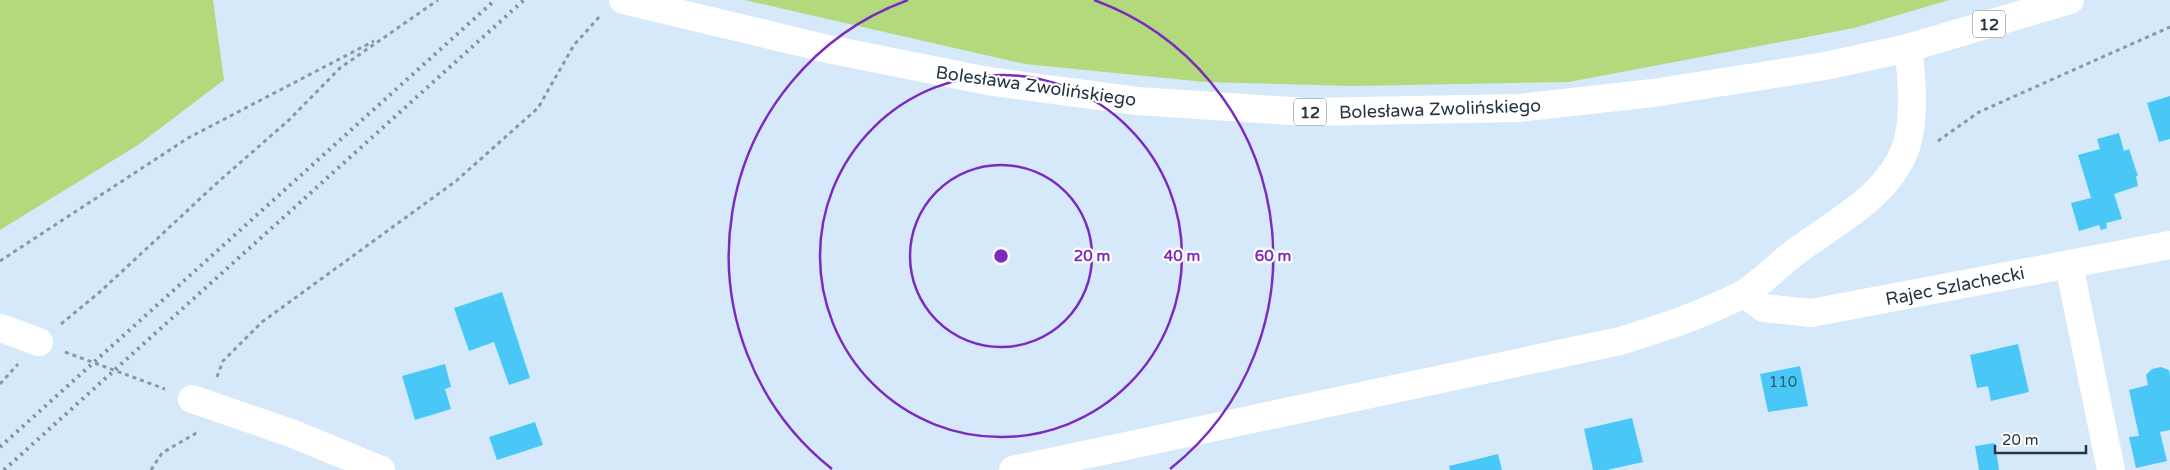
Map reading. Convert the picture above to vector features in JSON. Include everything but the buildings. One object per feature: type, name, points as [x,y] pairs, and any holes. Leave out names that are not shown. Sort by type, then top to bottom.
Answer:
[{"type":"street","name":"Bolesława Zwolińskiego","points":[[613,7],[716,23],[928,71],[1041,90],[1137,101],[1307,112],[1459,111],[1576,103],[1824,66],[1908,48],[2070,0]]},
{"type":"street","points":[[1013,470],[1620,341],[1697,317],[1744,294],[1790,256],[1873,197],[1896,167],[1906,146],[1911,87],[1908,48]]},
{"type":"street","name":"Rajec Szlachecki","points":[[1744,294],[1764,308],[1811,313],[2170,245]]},
{"type":"street","points":[[2069,265],[2111,470]]},
{"type":"street","points":[[0,328],[39,342]]},
{"type":"street","points":[[201,402],[291,433],[380,470]]},
{"type":"path","points":[[39,342],[101,291],[218,182],[289,120],[340,68],[383,36],[438,0]]},
{"type":"path","points":[[151,470],[201,402],[223,361],[262,322],[456,181],[538,108],[574,45],[613,7]]},
{"type":"path","points":[[1906,146],[1931,147],[1979,112],[2170,26]]},
{"type":"path","points":[[0,261],[188,138],[383,36]]},
{"type":"path","points":[[39,342],[201,402]]},
{"type":"green space","points":[[0,0],[213,0],[224,80],[138,145],[0,230]]},
{"type":"green space","points":[[744,0],[1949,0],[1854,28],[1569,82],[1354,86],[1205,82],[1025,64]]},
{"type":"railway","points":[[0,447],[495,0]]},
{"type":"railway","points":[[4,470],[524,0]]}]
